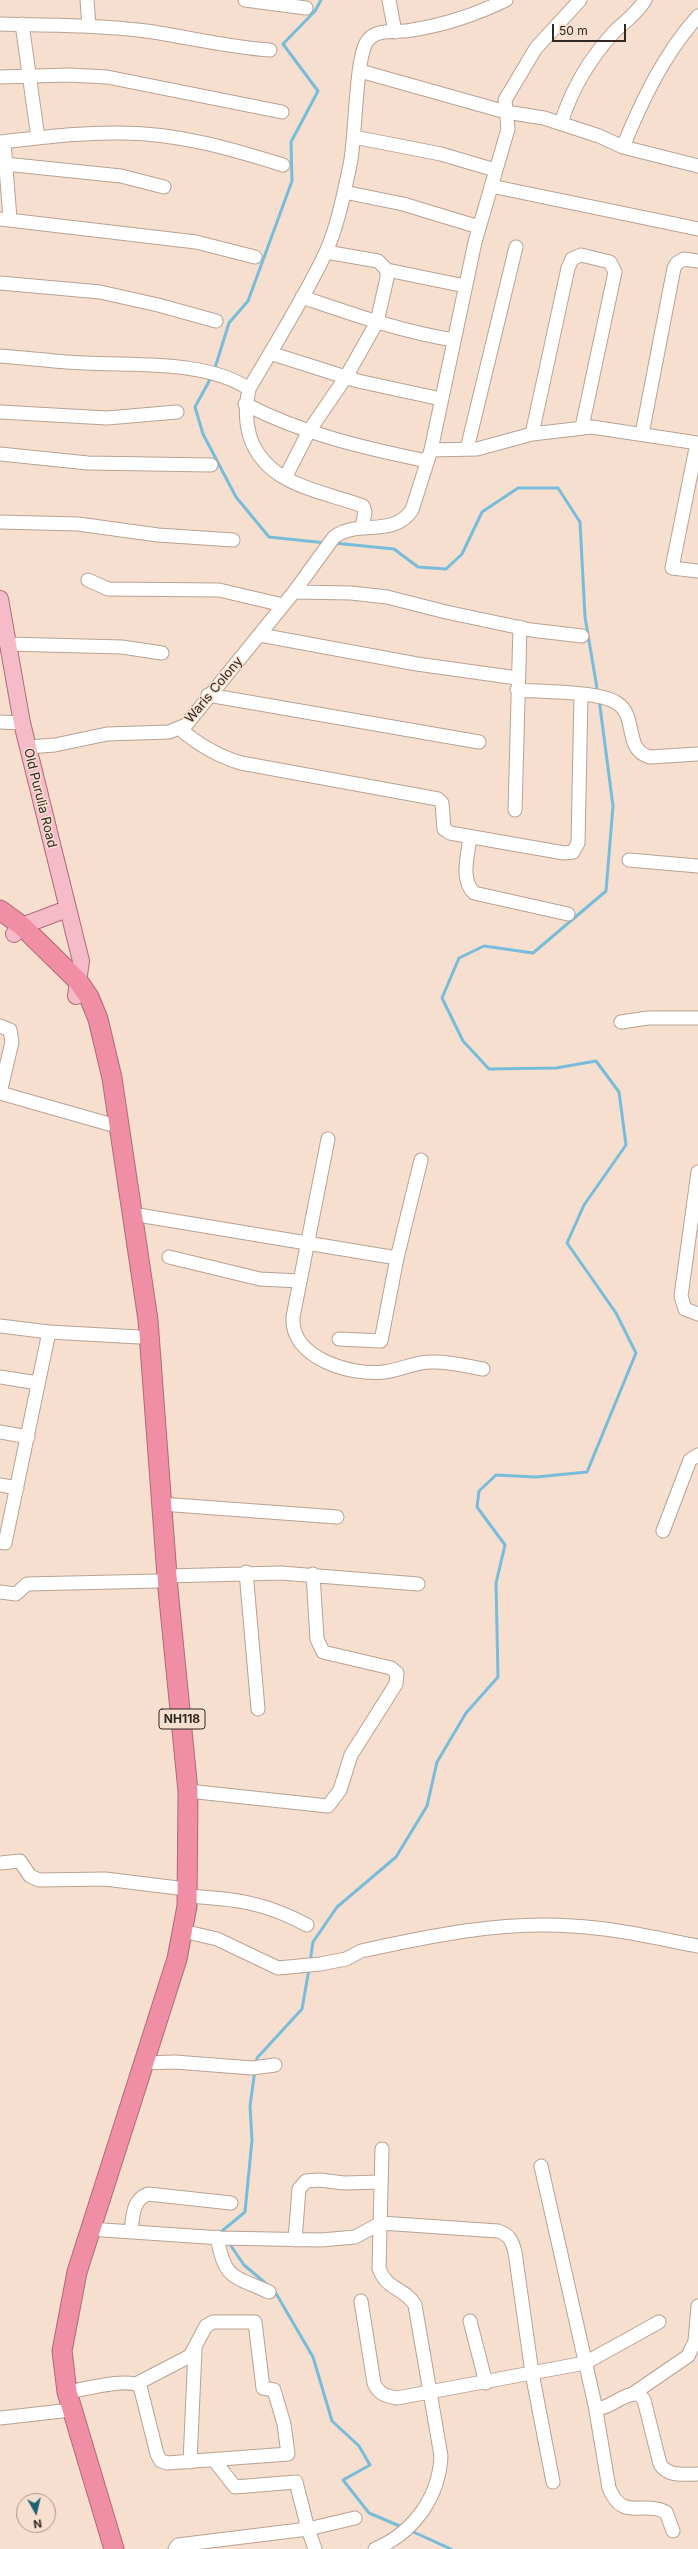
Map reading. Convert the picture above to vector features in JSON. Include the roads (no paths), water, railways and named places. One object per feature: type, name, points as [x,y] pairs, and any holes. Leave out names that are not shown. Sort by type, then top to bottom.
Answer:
[{"type":"highway","name":"NH118","points":[[0,910],[12,927],[41,957],[89,997],[98,1019],[106,1049],[148,1320],[161,1504],[163,1579],[183,1892],[167,1955],[74,2246],[60,2300],[53,2341],[53,2364],[62,2411],[104,2549]]},
{"type":"highway","name":"NH118","points":[[77,988],[95,1042],[109,1124],[139,1336],[163,1579],[188,1791],[183,1892],[183,1931],[176,1959],[77,2272],[64,2332],[62,2368],[67,2392],[114,2549]]},
{"type":"main road","name":"Old Purulia Road","points":[[0,599],[22,723],[81,961],[77,988]]},
{"type":"main road","points":[[12,927],[67,909]]},
{"type":"street","points":[[88,0],[89,26]]},
{"type":"street","points":[[245,0],[306,8]]},
{"type":"street","points":[[389,0],[395,32]]},
{"type":"street","points":[[506,0],[486,4],[460,20],[395,32],[379,33],[369,39],[364,46],[360,71],[354,137],[344,192],[326,252],[249,389],[245,404],[246,422],[259,457],[270,468],[285,478],[363,506],[365,512],[362,528],[391,526],[407,517],[412,510],[429,456],[479,226],[508,129],[505,100],[536,48],[580,0]]},
{"type":"street","points":[[561,123],[568,98],[578,80],[596,54],[616,31],[638,11],[645,0]]},
{"type":"street","points":[[623,147],[640,104],[658,70],[698,16]]},
{"type":"street","points":[[0,24],[89,26],[147,32],[240,48],[270,50]]},
{"type":"street","points":[[22,24],[38,138]]},
{"type":"street","points":[[360,71],[506,112],[544,118],[599,136],[623,147],[698,166]]},
{"type":"street","points":[[0,77],[69,74],[107,77],[282,112]]},
{"type":"street","points":[[254,257],[196,242],[5,219],[5,164],[2,142],[38,138],[122,133],[165,136],[244,153],[283,165]]},
{"type":"street","points":[[354,137],[441,154],[495,170]]},
{"type":"street","points":[[5,164],[114,175],[164,187]]},
{"type":"street","points":[[491,186],[698,229]]},
{"type":"street","points":[[344,192],[403,204],[479,226]]},
{"type":"street","points":[[467,449],[516,247]]},
{"type":"street","points":[[326,252],[370,258],[378,261],[387,270],[465,286]]},
{"type":"street","points":[[532,434],[568,268],[572,259],[581,255],[610,262],[615,272],[582,427]]},
{"type":"street","points":[[642,434],[674,268],[676,263],[684,259],[698,261]]},
{"type":"street","points":[[285,478],[309,432],[346,377],[378,322],[387,278],[387,270]]},
{"type":"street","points":[[0,283],[100,292],[158,305],[216,322]]},
{"type":"street","points":[[302,297],[378,322],[429,336],[454,340]]},
{"type":"street","points":[[270,353],[346,377],[441,400]]},
{"type":"street","points":[[0,356],[208,370],[224,375],[249,389]]},
{"type":"street","points":[[245,404],[292,426],[368,449],[429,456],[506,442],[532,434],[582,427],[642,434],[697,443],[672,568],[698,571]]},
{"type":"street","points":[[0,412],[107,418],[177,412]]},
{"type":"street","points":[[0,454],[88,463],[211,465]]},
{"type":"street","points":[[0,522],[78,524],[158,535],[233,540]]},
{"type":"street","name":"Waris Colony","points":[[28,747],[55,745],[107,734],[169,732],[186,725],[208,695],[260,635],[294,592],[325,547],[342,531],[362,528]]},
{"type":"street","points":[[88,580],[108,589],[219,590],[283,605]]},
{"type":"street","points":[[294,592],[344,592],[387,597],[446,612],[520,627],[582,636]]},
{"type":"street","points":[[515,810],[517,684],[520,627]]},
{"type":"street","points":[[260,635],[517,684],[610,699],[626,711],[636,746],[643,755],[650,757],[698,754]]},
{"type":"street","points":[[8,644],[122,647],[162,653]]},
{"type":"street","points":[[208,695],[479,742]]},
{"type":"street","points":[[180,728],[199,744],[220,757],[240,764],[438,799],[442,803],[445,831],[564,854],[576,848],[578,843],[587,695]]},
{"type":"street","points":[[0,722],[22,723]]},
{"type":"street","points":[[470,837],[466,875],[467,883],[474,893],[568,914]]},
{"type":"street","points":[[629,860],[698,866]]},
{"type":"street","points":[[621,1022],[648,1018],[698,1018]]},
{"type":"street","points":[[0,1026],[10,1030],[12,1042],[0,1093],[109,1124]]},
{"type":"street","points":[[328,1139],[293,1317],[293,1332],[301,1345],[322,1359],[345,1368],[374,1373],[397,1369],[415,1363],[433,1362],[483,1370]]},
{"type":"street","points":[[339,1339],[381,1341],[397,1258],[421,1160]]},
{"type":"street","points":[[698,1172],[680,1296],[685,1309],[698,1314]]},
{"type":"street","points":[[132,1214],[397,1258]]},
{"type":"street","points":[[168,1257],[260,1279],[300,1281]]},
{"type":"street","points":[[0,1326],[49,1332],[139,1336]]},
{"type":"street","points":[[0,1542],[5,1543],[49,1332]]},
{"type":"street","points":[[0,1377],[38,1383]]},
{"type":"street","points":[[0,1432],[28,1437]]},
{"type":"street","points":[[663,1531],[690,1460],[698,1455]]},
{"type":"street","points":[[0,1485],[17,1488]]},
{"type":"street","points":[[161,1504],[337,1518]]},
{"type":"street","points":[[246,1572],[258,1709]]},
{"type":"street","points":[[0,1592],[16,1594],[26,1584],[163,1579],[246,1572],[313,1574],[418,1584]]},
{"type":"street","points":[[188,1791],[328,1806],[340,1790],[351,1755],[396,1684],[398,1678],[397,1673],[391,1668],[323,1652],[317,1639],[313,1574]]},
{"type":"street","points":[[0,1863],[20,1861],[30,1876],[39,1880],[105,1879],[264,1905],[307,1925]]},
{"type":"street","points":[[183,1931],[217,1939],[278,1968],[320,1964],[346,1959],[361,1951],[470,1929],[525,1926],[572,1926],[698,1946]]},
{"type":"street","points":[[142,2063],[182,2062],[252,2068],[275,2065]]},
{"type":"street","points":[[375,2549],[390,2542],[415,2522],[430,2500],[441,2467],[440,2444],[415,2305],[411,2298],[387,2283],[379,2268],[382,2149]]},
{"type":"street","points":[[542,2166],[585,2363],[596,2405],[609,2488],[613,2499],[624,2508],[658,2508],[666,2512],[673,2531]]},
{"type":"street","points":[[295,2240],[299,2189],[306,2181],[320,2180],[344,2183],[381,2182]]},
{"type":"street","points":[[131,2232],[134,2207],[142,2196],[148,2194],[231,2203]]},
{"type":"street","points":[[90,2229],[219,2238],[237,2237],[295,2240],[339,2240],[355,2237],[380,2223],[498,2231],[506,2234],[512,2240],[515,2252],[532,2373],[553,2482]]},
{"type":"street","points":[[219,2238],[222,2262],[226,2269],[232,2275],[269,2292]]},
{"type":"street","points":[[361,2301],[374,2383],[377,2391],[385,2396],[397,2398],[486,2383],[585,2363],[659,2322]]},
{"type":"street","points":[[596,2405],[601,2408],[606,2407],[634,2393],[688,2356],[692,2350],[698,2306]]},
{"type":"street","points":[[470,2321],[486,2383]]},
{"type":"street","points":[[67,2392],[119,2384],[136,2384],[190,2356],[195,2350],[206,2326],[213,2322],[254,2322],[263,2388],[274,2390],[284,2424],[288,2454],[174,2464],[161,2461],[157,2454],[145,2413],[140,2386],[136,2384]]},
{"type":"street","points":[[190,2462],[195,2350]]},
{"type":"street","points":[[634,2393],[639,2394],[644,2400],[660,2464],[664,2471],[670,2473],[698,2474]]},
{"type":"street","points":[[0,2418],[62,2411]]},
{"type":"street","points":[[214,2460],[235,2487],[296,2482],[308,2529],[315,2549]]},
{"type":"street","points":[[174,2549],[178,2545],[308,2529],[355,2518]]},
{"type":"waterway","points":[[214,371],[229,323],[248,301],[292,181],[291,142],[318,91],[283,44],[315,11],[321,0]]},
{"type":"waterway","points":[[212,376],[195,407],[203,434],[236,497],[269,537],[326,543]]},
{"type":"waterway","points":[[334,543],[394,549],[418,567],[446,569],[462,554],[482,512],[518,488],[558,488],[580,522],[585,617],[598,694]]},
{"type":"waterway","points":[[310,1962],[313,1942],[337,1907],[396,1857],[427,1806],[437,1762],[466,1713],[498,1677],[496,1583],[505,1545],[477,1507],[479,1491],[496,1475],[536,1477],[587,1472],[636,1353],[616,1313],[567,1243],[584,1205],[626,1145],[619,1092],[596,1061],[556,1068],[489,1069],[463,1041],[442,998],[459,958],[484,946],[533,953],[606,891],[613,806],[599,699]]},
{"type":"waterway","points":[[256,2065],[257,2058],[302,2009],[309,1969]]},
{"type":"waterway","points":[[224,2235],[222,2231],[245,2212],[252,2140],[250,2106],[255,2070]]},
{"type":"waterway","points":[[229,2243],[244,2265],[270,2287]]},
{"type":"waterway","points":[[274,2290],[313,2357],[332,2421],[359,2446],[370,2465],[343,2480],[369,2513],[402,2527]]},
{"type":"waterway","points":[[409,2530],[451,2549]]}]
